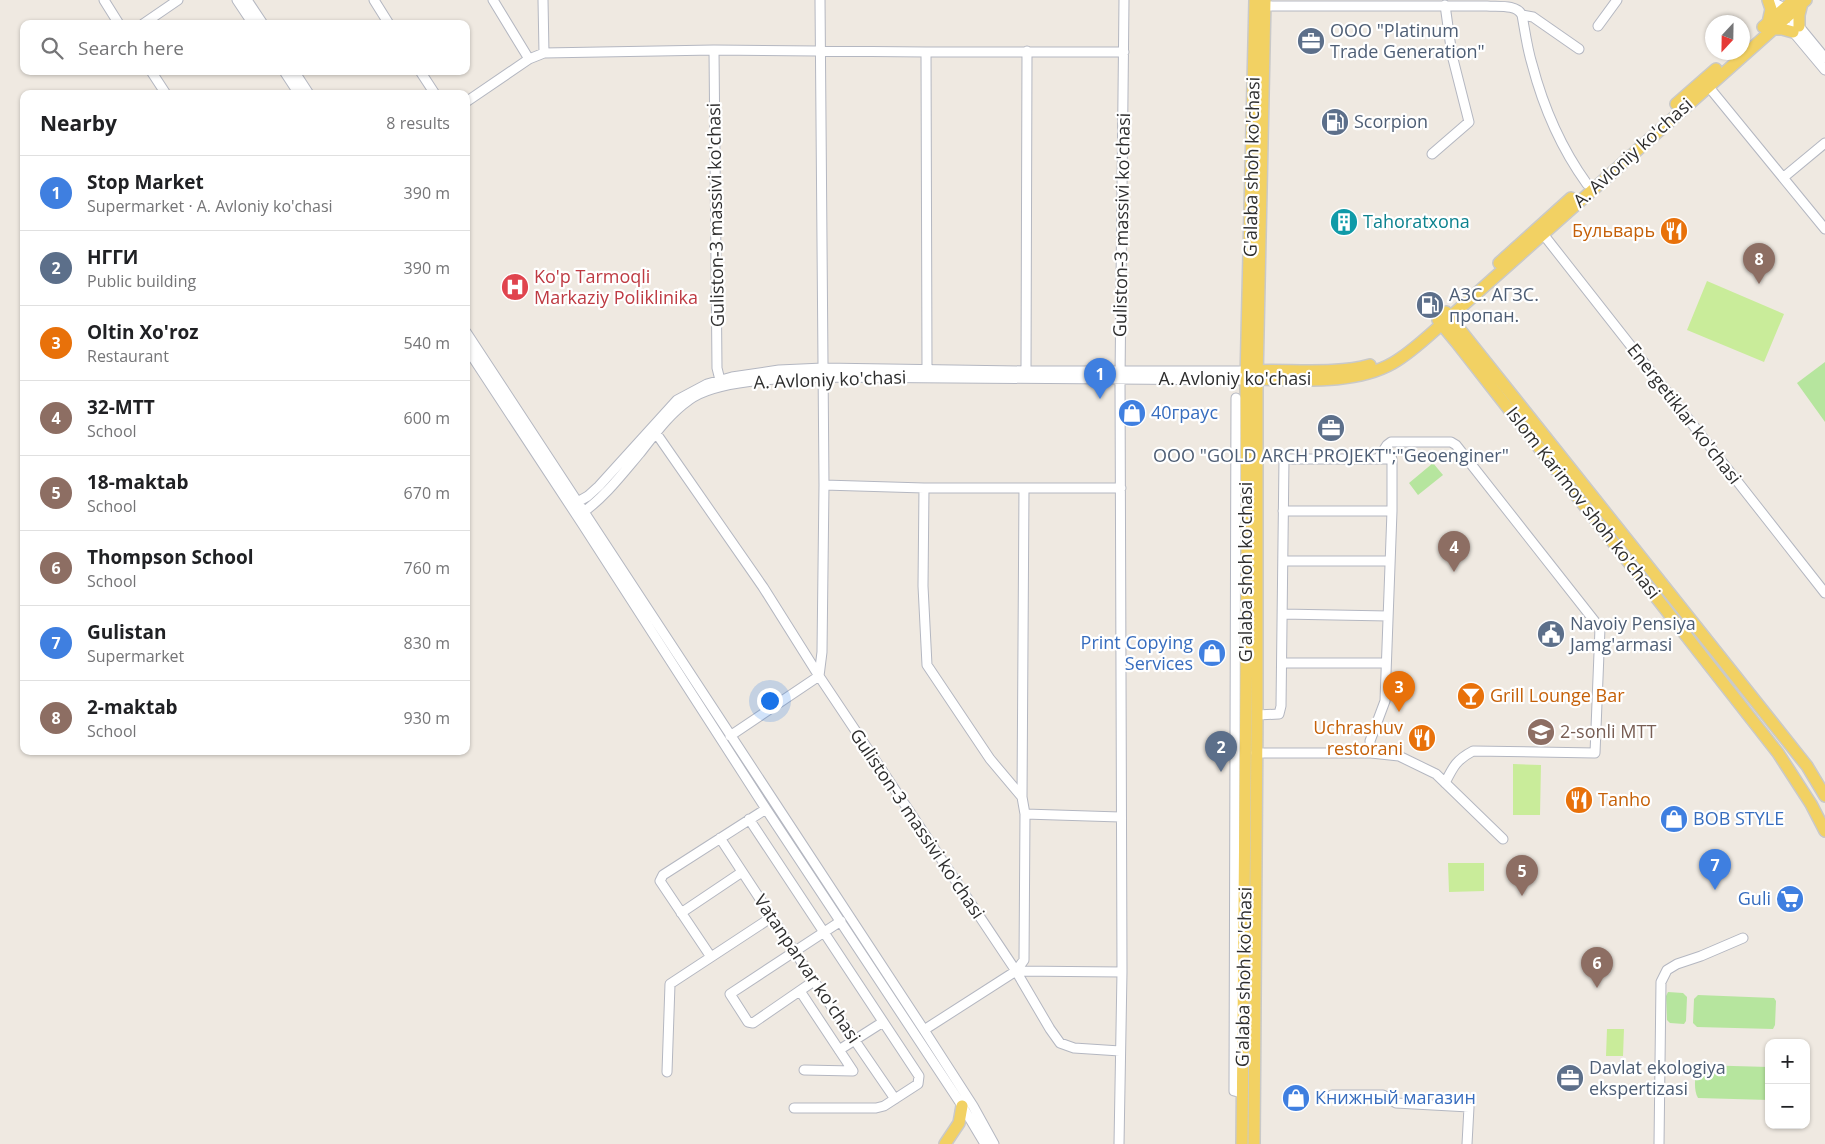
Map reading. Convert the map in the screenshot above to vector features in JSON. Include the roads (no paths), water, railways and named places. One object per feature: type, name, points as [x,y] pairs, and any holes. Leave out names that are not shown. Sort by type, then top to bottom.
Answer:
[{"type":"main road","name":"G'alaba shoh ko'chasi","points":[[1254,1144],[1257,715],[1252,375],[1255,0]]},
{"type":"main road","points":[[1771,1],[1770,26],[1782,29],[1796,29],[1801,1]]},
{"type":"main road","name":"A. Avloniy ko'chasi","points":[[1443,318],[1543,234],[1708,86],[1770,26],[1801,1]]},
{"type":"main road","name":"G'alaba shoh ko'chasi","points":[[1242,1144],[1240,767],[1248,556],[1241,443],[1252,375],[1265,3]]},
{"type":"main road","name":"A. Avloniy ko'chasi","points":[[1750,40],[1770,26]]},
{"type":"main road","name":"A. Avloniy ko'chasi","points":[[1252,375],[1343,378],[1364,375],[1399,359],[1587,184],[1726,60]]},
{"type":"main road","name":"Islom Karimov shoh ko'chasi","points":[[1443,318],[1807,766],[1825,796]]},
{"type":"main road","name":"Islom Karimov shoh ko'chasi","points":[[1443,318],[1778,753],[1822,816],[1825,829]]},
{"type":"main road","points":[[945,1144],[959,1123],[962,1106]]},
{"type":"street","points":[[104,0],[116,20]]},
{"type":"street","points":[[149,20],[178,0]]},
{"type":"street","points":[[237,0],[250,20]]},
{"type":"street","points":[[247,0],[260,20]]},
{"type":"street","points":[[374,0],[386,20]]},
{"type":"street","points":[[493,0],[529,59]]},
{"type":"street","points":[[543,0],[544,53]]},
{"type":"street","points":[[730,736],[819,676],[822,652],[824,486],[820,0]]},
{"type":"street","name":"Guliston-3 massivi ko'chasi","points":[[1120,1144],[1122,972],[1120,817],[1121,375],[1124,0]]},
{"type":"street","points":[[1598,26],[1617,0]]},
{"type":"street","points":[[1771,1],[1796,29],[1825,70]]},
{"type":"street","points":[[1265,3],[1402,2],[1445,5],[1488,3],[1519,10],[1522,15],[1532,65],[1553,125],[1571,162],[1587,184]]},
{"type":"street","points":[[1432,154],[1469,122],[1452,55],[1445,5]]},
{"type":"street","points":[[1522,15],[1533,17],[1579,49]]},
{"type":"street","points":[[1796,29],[1825,58]]},
{"type":"street","points":[[470,99],[529,59],[544,53],[714,50],[1124,52]]},
{"type":"street","name":"Guliston-3 massivi ko'chasi","points":[[714,50],[717,368],[720,380]]},
{"type":"street","points":[[1026,372],[1027,51]]},
{"type":"street","points":[[926,52],[927,370]]},
{"type":"street","points":[[154,75],[163,90]]},
{"type":"street","points":[[287,75],[296,90]]},
{"type":"street","points":[[297,75],[306,90]]},
{"type":"street","points":[[423,75],[432,90]]},
{"type":"street","points":[[1708,86],[1824,226]]},
{"type":"street","points":[[1784,177],[1825,143]]},
{"type":"street","name":"Energetiklar ko'chasi","points":[[1543,234],[1825,593]]},
{"type":"street","points":[[470,338],[574,503]]},
{"type":"street","points":[[470,353],[581,513],[851,918],[973,1106],[994,1144]]},
{"type":"street","name":"A. Avloniy ko'chasi","points":[[574,503],[599,486],[677,400],[707,384],[732,377],[779,370],[822,372],[1252,375]]},
{"type":"street","name":"A. Avloniy ko'chasi","points":[[581,513],[627,468],[673,414],[690,399],[709,391],[735,384],[822,372],[927,370],[1121,375]]},
{"type":"street","points":[[1236,398],[1241,443]]},
{"type":"street","name":"Guliston-3 massivi ko'chasi","points":[[656,433],[753,572],[819,676],[1016,972],[1050,1029],[1060,1042],[1074,1048],[1120,1051]]},
{"type":"street","points":[[1378,459],[1391,442],[1451,442],[1456,445],[1600,628],[1596,753],[1473,751],[1461,758],[1453,766],[1445,783]]},
{"type":"street","points":[[1257,715],[1279,714],[1281,706],[1284,459],[1392,459],[1392,511],[1385,701],[1370,741],[1371,752]]},
{"type":"street","points":[[824,486],[1121,488]]},
{"type":"street","points":[[924,488],[923,586],[927,665],[990,759],[1022,797]]},
{"type":"street","points":[[924,1030],[1016,972],[1024,960],[1025,814],[1022,797],[1024,488]]},
{"type":"street","points":[[1283,511],[1392,511]]},
{"type":"street","points":[[581,513],[766,809],[986,1144]]},
{"type":"street","points":[[1283,561],[1390,561]]},
{"type":"street","points":[[1282,614],[1388,616]]},
{"type":"street","points":[[1282,663],[1386,663]]},
{"type":"street","points":[[1256,753],[1371,752],[1399,756],[1436,774],[1503,839]]},
{"type":"street","points":[[711,957],[660,881],[662,875],[766,809]]},
{"type":"street","points":[[1025,814],[1120,817]]},
{"type":"street","points":[[749,819],[919,1076],[918,1084],[884,1106],[876,1108],[794,1108]]},
{"type":"street","name":"Vatanparvar ko'chasi","points":[[720,838],[814,982],[895,1099]]},
{"type":"street","points":[[681,913],[742,872]]},
{"type":"street","points":[[667,1072],[670,984],[772,917]]},
{"type":"street","points":[[814,982],[753,1023],[748,1022],[730,994],[823,933],[851,918]]},
{"type":"street","points":[[1659,1144],[1661,982],[1667,970],[1677,964],[1743,938]]},
{"type":"street","points":[[1016,972],[1122,972]]},
{"type":"street","points":[[800,991],[853,1071],[804,1070]]},
{"type":"street","points":[[839,1050],[883,1022]]},
{"type":"street","points":[[1332,1095],[1383,1096],[1396,1103],[1469,1107],[1467,1144]]},
{"type":"place","name":"OOO \"Platinum Trade Generation\"","points":[[1311,41]]},
{"type":"place","name":"Scorpion","points":[[1335,122]]},
{"type":"place","name":"Tahoratxona","points":[[1344,222]]},
{"type":"place","name":"Бульварь","points":[[1674,231]]},
{"type":"place","name":"2-maktab","points":[[1759,284]]},
{"type":"place","name":"Ko'p Tarmoqli Markaziy Poliklinika","points":[[515,287]]},
{"type":"place","name":"АЗС. АГЗС. пропан.","points":[[1430,305]]},
{"type":"place","name":"Stop Market","points":[[1100,399]]},
{"type":"place","name":"40граус","points":[[1132,413]]},
{"type":"place","name":"ООО \"GOLD ARCH PROJEKT\";\"Geoenginer\"","points":[[1331,428]]},
{"type":"place","name":"32-MTT","points":[[1454,572]]},
{"type":"place","name":"Navoiy Pensiya Jamg'armasi","points":[[1551,634]]},
{"type":"place","name":"Print Copying Services","points":[[1212,653]]},
{"type":"place","name":"Grill Lounge Bar","points":[[1471,696]]},
{"type":"place","name":"Oltin Xo'roz","points":[[1399,712]]},
{"type":"place","name":"2-sonli MTT","points":[[1541,732]]},
{"type":"place","name":"Uchrashuv restorani","points":[[1422,738]]},
{"type":"place","name":"НГГИ","points":[[1221,772]]},
{"type":"place","name":"Tanho","points":[[1579,800]]},
{"type":"place","name":"BOB STYLE","points":[[1674,819]]},
{"type":"place","name":"Gulistan","points":[[1715,890]]},
{"type":"place","name":"18-maktab","points":[[1522,896]]},
{"type":"place","name":"Guli","points":[[1790,899]]},
{"type":"place","name":"Thompson School","points":[[1597,988]]},
{"type":"place","name":"Davlat ekologiya ekspertizasi","points":[[1570,1078]]},
{"type":"place","name":"Книжный магазин","points":[[1296,1098]]}]
